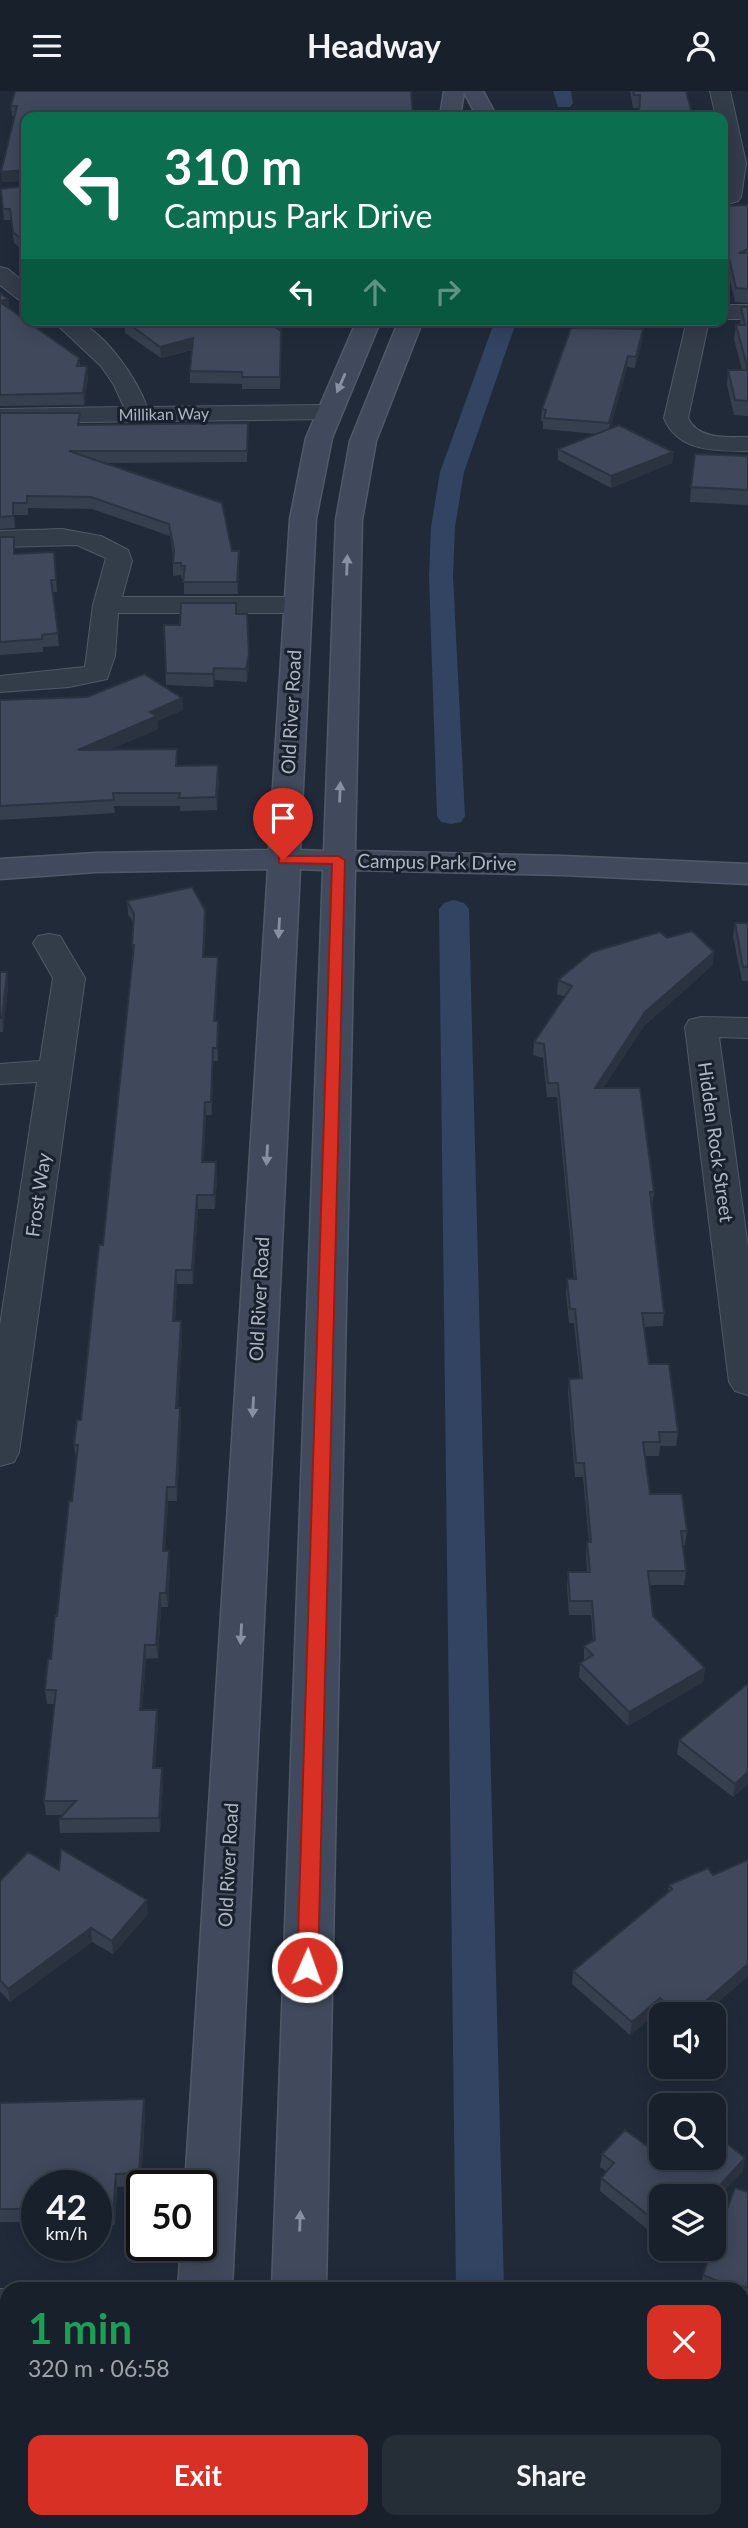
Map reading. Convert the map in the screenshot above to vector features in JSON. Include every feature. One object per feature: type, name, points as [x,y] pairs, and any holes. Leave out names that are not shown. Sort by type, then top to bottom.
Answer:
[{"type":"main road","points":[[451,112],[454,91]]},
{"type":"main road","points":[[473,91],[484,112]]},
{"type":"main road","points":[[485,91],[487,112]]},
{"type":"main road","name":"Old River Road","points":[[205,2282],[303,519],[313,464],[329,412],[366,326]]},
{"type":"main road","points":[[299,2282],[350,511],[363,441],[409,326]]},
{"type":"main road","points":[[329,412],[347,419],[351,429],[335,490],[350,511]]},
{"type":"main road","points":[[297,605],[327,623],[331,673],[344,683]]},
{"type":"main road","name":"Campus Park Drive","points":[[0,869],[116,862],[338,860],[637,868],[748,874]]},
{"type":"street","points":[[720,91],[724,112]]},
{"type":"street","points":[[728,119],[748,119]]},
{"type":"street","points":[[728,131],[736,163],[731,197]]},
{"type":"street","points":[[0,274],[21,289]]},
{"type":"street","points":[[728,312],[748,312]]},
{"type":"street","points":[[75,326],[121,373],[132,394],[138,414]]},
{"type":"street","points":[[697,326],[676,418],[678,426],[697,439],[726,444],[748,444]]},
{"type":"street","name":"Millikan Way","points":[[0,416],[329,412]]},
{"type":"street","points":[[0,539],[72,536],[106,544],[119,555],[119,566],[106,605],[103,657],[97,673],[69,679],[0,684]]},
{"type":"street","points":[[106,605],[297,605]]},
{"type":"street","name":"Frost Way","points":[[0,1452],[12,1296],[57,1070],[69,978],[49,943]]},
{"type":"street","name":"Hidden Rock Street","points":[[748,1028],[701,1027],[745,1326],[748,1382]]},
{"type":"street","points":[[0,1074],[57,1070]]},
{"type":"building","points":[[15,91],[411,91],[413,112],[21,112],[21,170],[1,172],[17,106],[11,106]]},
{"type":"building","points":[[633,91],[686,91],[692,112],[639,112],[640,95],[634,95]]},
{"type":"building","points":[[21,187],[21,239],[13,232],[10,209],[3,209],[1,189]]},
{"type":"building","points":[[748,205],[748,249],[739,253],[748,253],[748,289],[736,288],[728,258],[728,206]]},
{"type":"building","points":[[0,293],[8,299],[0,301]]},
{"type":"building","points":[[0,302],[21,317],[21,326],[34,326],[79,358],[77,366],[87,366],[83,393],[0,395]]},
{"type":"building","points":[[741,307],[748,307],[748,370],[736,325],[745,325]]},
{"type":"building","points":[[132,326],[274,326],[281,331],[280,377],[242,377],[242,372],[190,371],[193,338],[160,347]]},
{"type":"building","points":[[571,328],[643,329],[636,357],[628,356],[609,423],[544,418],[546,410],[542,409]]},
{"type":"building","points":[[728,370],[748,370],[748,401],[735,400]]},
{"type":"building","points":[[0,413],[80,413],[78,425],[248,423],[247,451],[69,451],[222,503],[232,551],[239,551],[237,582],[183,582],[185,566],[173,563],[174,550],[169,524],[91,497],[27,496],[27,503],[13,503],[13,516],[0,517]]},
{"type":"building","points":[[619,425],[673,452],[611,476],[558,449]]},
{"type":"building","points":[[695,454],[748,456],[748,490],[691,487]]},
{"type":"building","points":[[0,537],[14,537],[14,554],[54,552],[56,580],[51,580],[58,633],[42,635],[42,639],[0,642]]},
{"type":"building","points":[[181,603],[236,603],[236,614],[247,614],[249,655],[246,669],[214,668],[213,674],[166,673],[164,625],[180,625]]},
{"type":"building","points":[[144,674],[182,698],[150,712],[157,716],[78,750],[177,749],[176,766],[218,765],[216,797],[179,798],[180,793],[113,793],[114,800],[0,806],[0,700],[87,697]]},
{"type":"building","points":[[192,887],[205,910],[203,957],[218,957],[214,1021],[218,1021],[217,1048],[213,1048],[211,1102],[205,1102],[202,1162],[216,1162],[214,1195],[197,1195],[192,1270],[176,1270],[173,1321],[181,1321],[176,1408],[180,1408],[176,1487],[167,1487],[163,1551],[169,1551],[166,1593],[160,1593],[156,1645],[145,1645],[140,1710],[157,1710],[153,1768],[162,1768],[159,1818],[59,1819],[76,1801],[44,1801],[56,1690],[45,1690],[57,1616],[69,1501],[72,1501],[78,1445],[74,1445],[77,1420],[81,1420],[99,1245],[103,1245],[134,945],[134,914],[127,901]]},
{"type":"building","points":[[735,923],[748,923],[748,967],[743,967]]},
{"type":"building","points":[[692,931],[714,952],[645,1012],[595,1088],[640,1088],[654,1192],[650,1192],[664,1313],[642,1313],[649,1364],[669,1364],[678,1432],[659,1432],[660,1442],[643,1442],[650,1494],[682,1494],[687,1531],[681,1531],[686,1571],[648,1571],[653,1616],[705,1668],[629,1712],[580,1663],[593,1655],[584,1646],[595,1640],[592,1601],[570,1601],[568,1572],[590,1572],[587,1542],[591,1542],[584,1463],[576,1463],[569,1379],[582,1378],[575,1309],[570,1309],[567,1279],[576,1279],[558,1083],[548,1083],[544,1044],[534,1042],[572,986],[558,980],[592,952],[660,932],[667,938]]},
{"type":"building","points":[[0,972],[7,972],[2,1018],[0,1018]]},
{"type":"building","points":[[746,1685],[748,1772],[735,1784],[679,1740]]},
{"type":"building","points":[[61,1849],[147,1900],[112,1941],[91,1928],[8,1989],[0,1980],[0,1881],[28,1852],[59,1870]]},
{"type":"building","points":[[748,1860],[748,1964],[705,2002],[664,2002],[660,1998],[655,2002],[649,2002],[649,2007],[632,2022],[573,1971],[672,1889],[669,1885],[708,1868],[713,1875]]},
{"type":"building","points":[[144,2099],[139,2170],[126,2170],[126,2174],[116,2174],[113,2212],[112,2170],[21,2170],[21,2209],[0,2209],[0,2103]]},
{"type":"building","points":[[625,2130],[647,2146],[649,2144],[649,2170],[726,2170],[726,2143],[745,2158],[721,2184],[649,2184],[649,2216],[601,2178],[614,2163],[602,2154]]},
{"type":"building","points":[[735,2188],[748,2192],[748,2282],[720,2282],[703,2275],[708,2261],[726,2261],[726,2212]]},
{"type":"waterway","points":[[562,91],[564,103]]},
{"type":"waterway","points":[[451,816],[441,576],[443,527],[452,472],[504,326]]},
{"type":"waterway","points":[[454,909],[480,2282]]},
{"type":"route","points":[[283,860],[338,860],[307,1967]]}]
